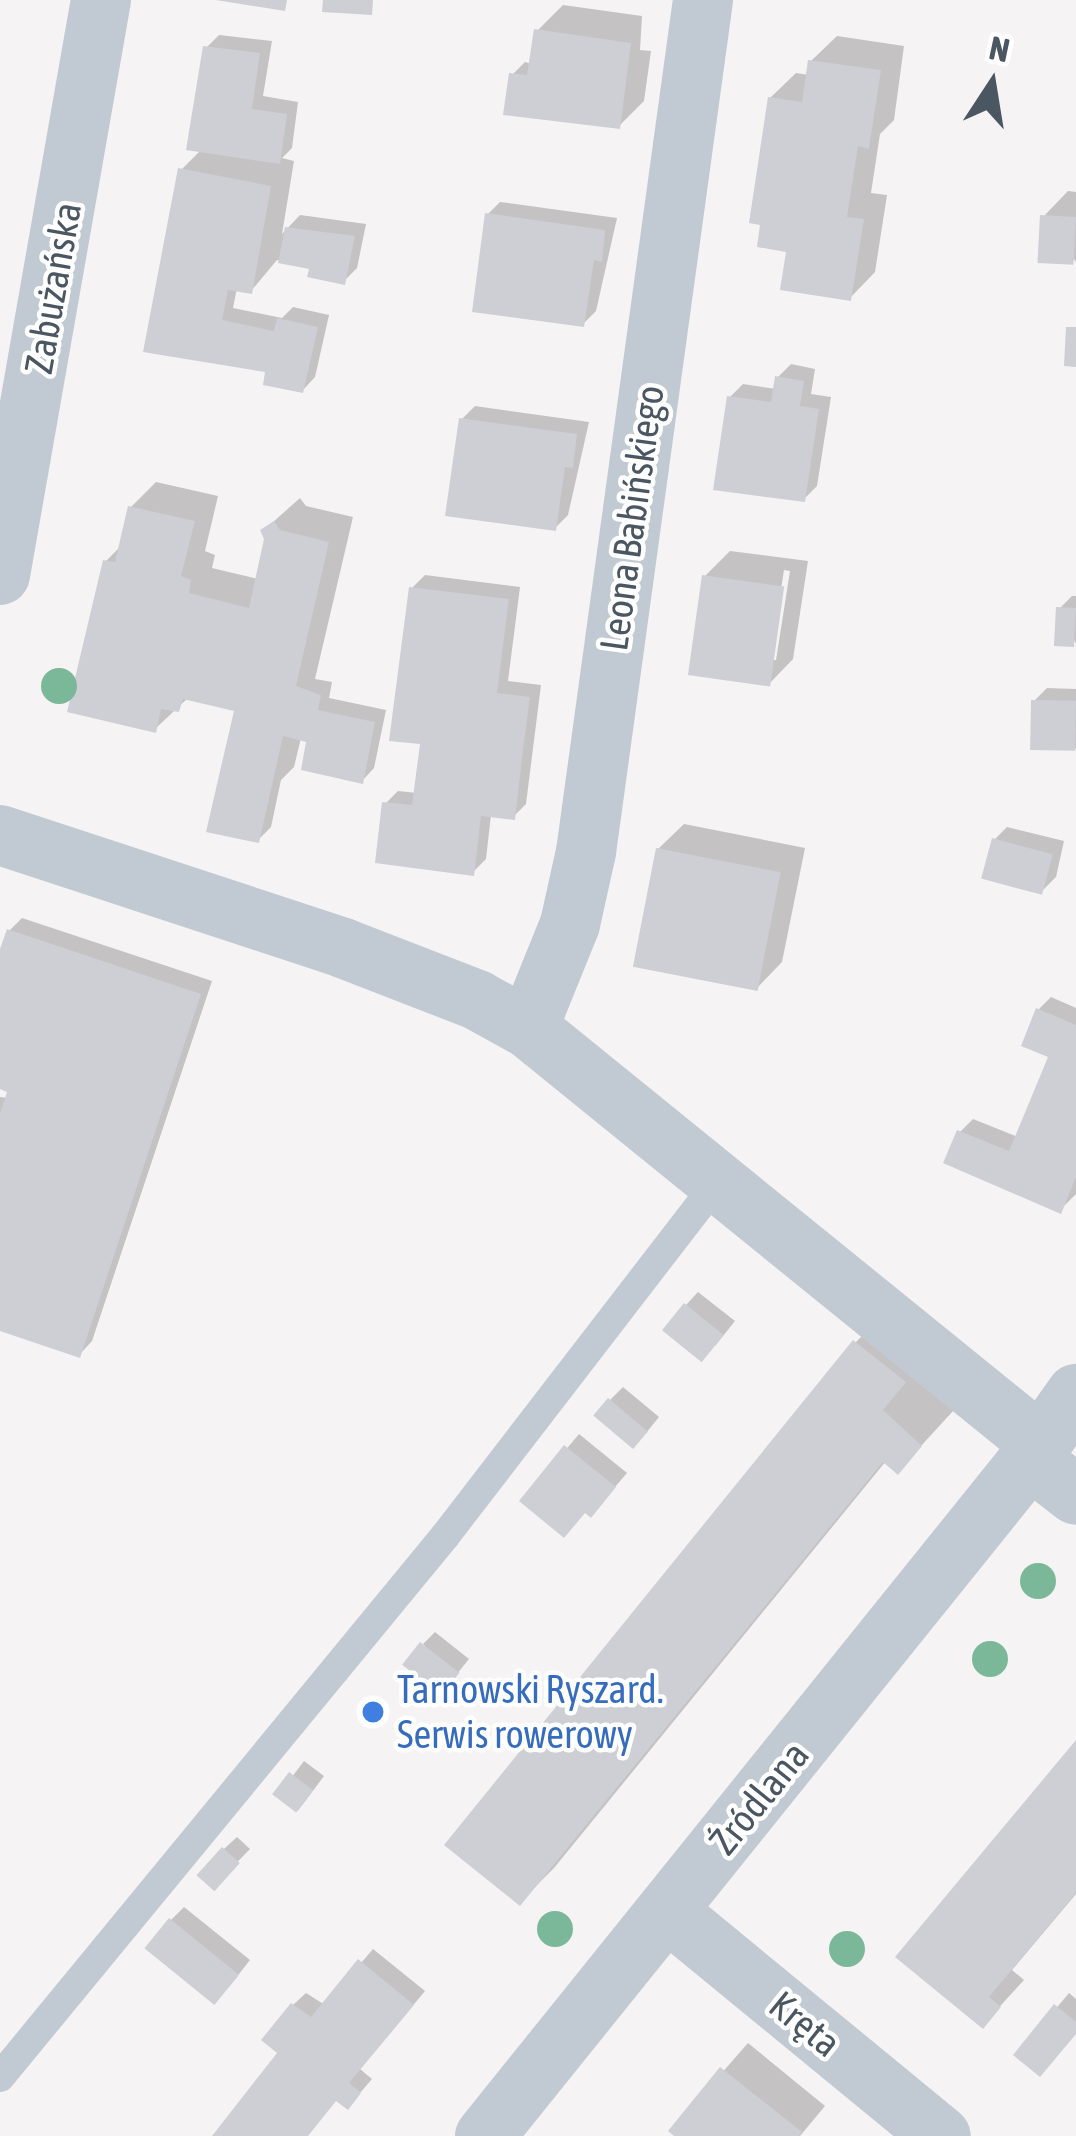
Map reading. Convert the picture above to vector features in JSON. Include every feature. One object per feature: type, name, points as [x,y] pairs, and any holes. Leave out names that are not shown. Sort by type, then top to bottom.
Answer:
[{"type":"street","name":"Zabużańska","points":[[0,575],[101,0]]},
{"type":"street","name":"Leona Babińskiego","points":[[528,1028],[570,924],[583,868],[703,0]]},
{"type":"street","points":[[0,835],[343,948],[477,1000],[528,1028],[718,1181],[1035,1451],[1076,1495]]},
{"type":"street","name":"Źródlana","points":[[485,2136],[1076,1394]]},
{"type":"street","name":"Kręta","points":[[668,1912],[941,2136]]},
{"type":"lane","points":[[0,2078],[445,1536],[718,1181]]},
{"type":"building","points":[[216,0],[287,0],[285,11]]},
{"type":"building","points":[[323,0],[373,0],[372,15],[322,12]]},
{"type":"building","points":[[534,29],[631,43],[620,129],[503,115],[509,73],[527,75]]},
{"type":"building","points":[[203,46],[260,53],[252,109],[287,114],[280,164],[186,150]]},
{"type":"building","points":[[808,60],[881,70],[869,149],[858,146],[847,217],[864,219],[851,301],[780,290],[786,252],[757,247],[760,225],[749,223],[768,97],[802,102]]},
{"type":"building","points":[[178,168],[271,186],[252,294],[228,290],[222,320],[274,331],[277,318],[318,327],[303,393],[263,385],[265,372],[143,352]]},
{"type":"building","points":[[485,213],[605,230],[602,262],[594,260],[584,327],[472,312]]},
{"type":"building","points":[[1040,215],[1076,217],[1073,265],[1037,263]]},
{"type":"building","points":[[285,227],[355,236],[345,285],[307,277],[309,269],[278,263]]},
{"type":"building","points":[[1066,327],[1076,327],[1076,367],[1064,366]]},
{"type":"building","points":[[775,376],[804,381],[800,406],[819,409],[805,502],[713,490],[727,396],[771,402]]},
{"type":"building","points":[[459,418],[577,434],[573,468],[565,467],[556,531],[445,516]]},
{"type":"building","points":[[128,506],[195,521],[181,576],[191,580],[189,593],[249,608],[264,539],[260,530],[274,521],[280,530],[329,542],[296,686],[321,695],[318,710],[375,722],[363,784],[301,770],[306,742],[283,736],[259,843],[206,832],[234,711],[183,699],[179,712],[161,709],[156,733],[67,712],[103,560],[115,562]]},
{"type":"building","points":[[702,575],[784,587],[770,687],[688,675]]},
{"type":"building","points":[[409,587],[509,599],[497,693],[530,697],[515,820],[481,816],[474,876],[375,863],[382,802],[412,805],[420,744],[389,741]]},
{"type":"building","points":[[1056,607],[1076,608],[1074,647],[1054,646]]},
{"type":"building","points":[[1031,700],[1076,701],[1075,751],[1030,750]]},
{"type":"building","points":[[992,838],[1053,854],[1042,895],[981,879]]},
{"type":"building","points":[[656,848],[781,872],[758,991],[633,967]]},
{"type":"building","points":[[7,929],[201,994],[80,1358],[0,1331],[0,1113],[7,1092],[0,1089],[0,949]]},
{"type":"building","points":[[1036,1008],[1076,1025],[1076,1177],[1061,1214],[943,1163],[957,1130],[1009,1151],[1048,1057],[1021,1046]]},
{"type":"building","points":[[684,1303],[724,1335],[702,1362],[662,1330]]},
{"type":"building","points":[[853,1340],[906,1382],[883,1410],[922,1446],[898,1475],[883,1462],[520,1906],[444,1845]]},
{"type":"building","points":[[608,1398],[648,1431],[633,1449],[593,1416]]},
{"type":"building","points":[[564,1445],[616,1487],[591,1518],[585,1513],[564,1538],[519,1501]]},
{"type":"building","points":[[420,1642],[459,1673],[442,1696],[402,1665]]},
{"type":"building","points":[[1076,1740],[1076,1893],[989,1997],[1001,2007],[983,2029],[895,1957]]},
{"type":"building","points":[[289,1772],[313,1790],[296,1812],[272,1794]]},
{"type":"building","points":[[222,1847],[240,1863],[214,1891],[197,1875]]},
{"type":"building","points":[[169,1918],[239,1975],[214,2005],[144,1948]]},
{"type":"building","points":[[358,1959],[414,2005],[349,2083],[361,2093],[348,2110],[336,2101],[308,2136],[212,2136],[277,2053],[261,2040],[291,2003],[311,2017]]},
{"type":"building","points":[[1054,2004],[1076,2022],[1076,2034],[1040,2077],[1013,2055]]},
{"type":"building","points":[[720,2067],[802,2132],[799,2136],[674,2136],[668,2131]]},
{"type":"place","name":"Tarnowski Ryszard. Serwis rowerowy","points":[[373,1712]]}]
